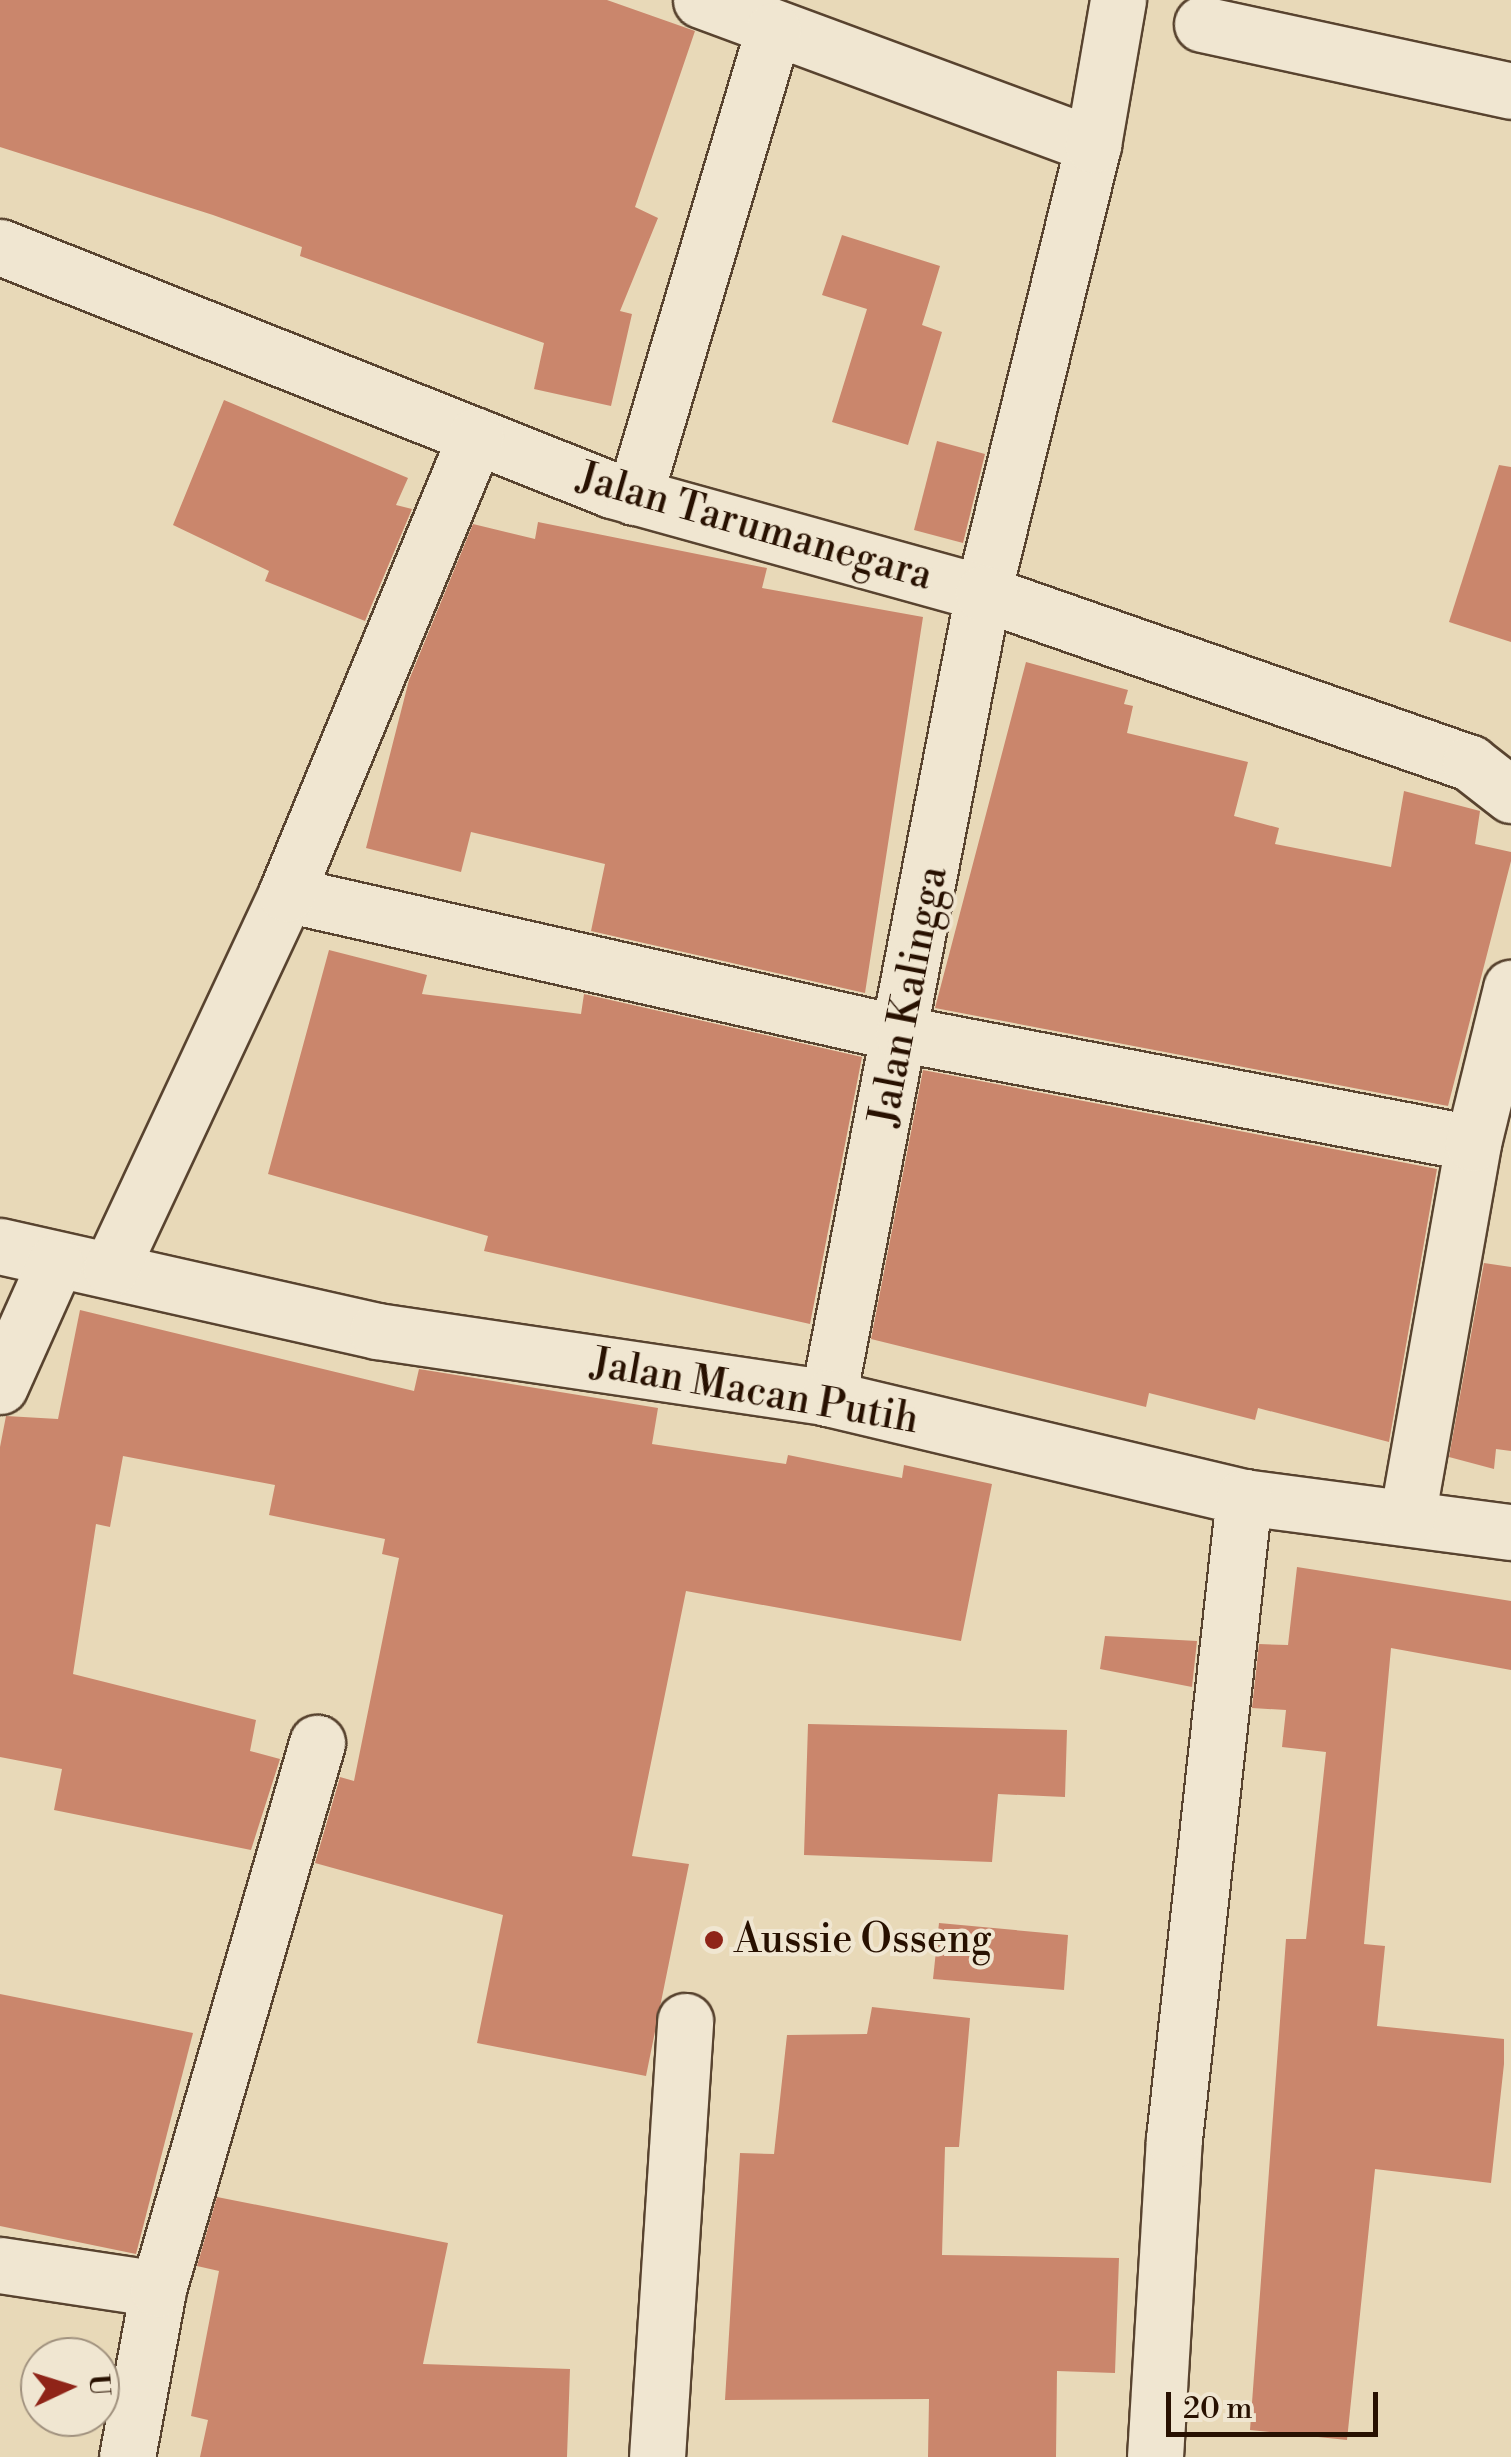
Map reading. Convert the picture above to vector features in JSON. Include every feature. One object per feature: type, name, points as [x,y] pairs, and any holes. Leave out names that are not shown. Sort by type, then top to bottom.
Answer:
[{"type":"street","points":[[701,0],[1093,145]]},
{"type":"street","name":"Jalan Kalingga","points":[[828,1398],[903,1034],[983,593],[1093,145],[1118,0]]},
{"type":"street","points":[[1202,24],[1511,91]]},
{"type":"street","points":[[634,497],[774,30]]},
{"type":"street","name":"Jalan Tarumanegara","points":[[0,247],[634,497],[983,593],[1470,763],[1511,795]]},
{"type":"street","points":[[112,1268],[286,894],[476,436]]},
{"type":"street","points":[[286,894],[903,1034],[1473,1143]]},
{"type":"street","points":[[1407,1518],[1473,1143],[1511,988]]},
{"type":"street","name":"Jalan Macan Putih","points":[[0,1246],[55,1264],[112,1268],[377,1331],[828,1398],[1244,1496],[1511,1532]]},
{"type":"street","points":[[0,1386],[55,1264]]},
{"type":"street","points":[[1155,2457],[1174,2139],[1244,1496]]},
{"type":"street","points":[[127,2457],[158,2289],[317,1744]]},
{"type":"street","points":[[657,2457],[686,2021]]},
{"type":"street","points":[[0,2265],[158,2289]]},
{"type":"building","points":[[0,0],[607,0],[695,31],[635,207],[658,218],[620,311],[632,314],[611,406],[534,389],[544,343],[300,256],[302,247],[0,147]]},
{"type":"building","points":[[842,235],[940,266],[922,325],[942,332],[908,445],[832,422],[867,309],[822,295]]},
{"type":"building","points":[[224,400],[408,478],[396,505],[412,509],[365,621],[265,581],[269,571],[173,525]]},
{"type":"building","points":[[937,441],[985,454],[963,543],[914,530]]},
{"type":"building","points":[[1499,465],[1511,467],[1511,642],[1449,622]]},
{"type":"building","points":[[538,522],[767,568],[762,588],[923,617],[865,993],[591,931],[605,864],[471,832],[461,872],[366,848],[409,680],[473,524],[535,539]]},
{"type":"building","points":[[1026,662],[1128,690],[1124,704],[1133,706],[1127,733],[1248,762],[1234,816],[1279,828],[1275,844],[1391,867],[1404,791],[1480,811],[1475,844],[1511,852],[1511,861],[1448,1106],[935,1008]]},
{"type":"building","points":[[329,950],[427,975],[422,994],[581,1014],[584,994],[862,1057],[810,1324],[484,1251],[488,1236],[268,1174]]},
{"type":"building","points":[[923,1070],[1437,1169],[1389,1442],[1258,1408],[1255,1420],[1149,1393],[1146,1407],[871,1339]]},
{"type":"building","points":[[1484,1263],[1511,1267],[1511,1451],[1496,1449],[1494,1469],[1449,1457]]},
{"type":"building","points":[[80,1310],[414,1391],[419,1369],[658,1408],[652,1444],[786,1464],[788,1455],[902,1478],[904,1465],[992,1484],[961,1641],[686,1591],[632,1856],[689,1864],[646,2076],[477,2043],[503,1915],[315,1863],[340,1777],[354,1781],[399,1558],[382,1554],[385,1539],[269,1515],[275,1485],[123,1456],[110,1527],[96,1524],[73,1674],[256,1720],[250,1751],[280,1759],[251,1850],[54,1810],[62,1769],[0,1757],[0,1447],[6,1416],[58,1419]]},
{"type":"building","points":[[1297,1567],[1511,1601],[1511,1670],[1391,1648],[1364,1944],[1385,1946],[1377,2026],[1504,2039],[1504,2064],[1491,2183],[1375,2169],[1347,2440],[1250,2430],[1286,1939],[1306,1939],[1326,1752],[1282,1747],[1286,1710],[1252,1708],[1259,1644],[1288,1645]]},
{"type":"building","points":[[1105,1636],[1197,1641],[1192,1687],[1100,1669]]},
{"type":"building","points":[[808,1724],[1067,1730],[1065,1797],[998,1794],[992,1862],[804,1855]]},
{"type":"building","points":[[939,1923],[1068,1935],[1064,1990],[933,1979]]},
{"type":"building","points":[[0,1994],[193,2033],[136,2254],[0,2226]]},
{"type":"building","points":[[872,2007],[970,2018],[959,2147],[945,2147],[942,2255],[1119,2258],[1115,2373],[1057,2371],[1056,2457],[928,2457],[929,2399],[725,2400],[740,2153],[774,2154],[787,2035],[867,2034]]},
{"type":"building","points":[[217,2197],[448,2243],[423,2364],[570,2369],[567,2457],[200,2457],[208,2420],[191,2416],[219,2271],[197,2266]]},
{"type":"place","name":"Aussie Osseng","points":[[714,1940]]}]
